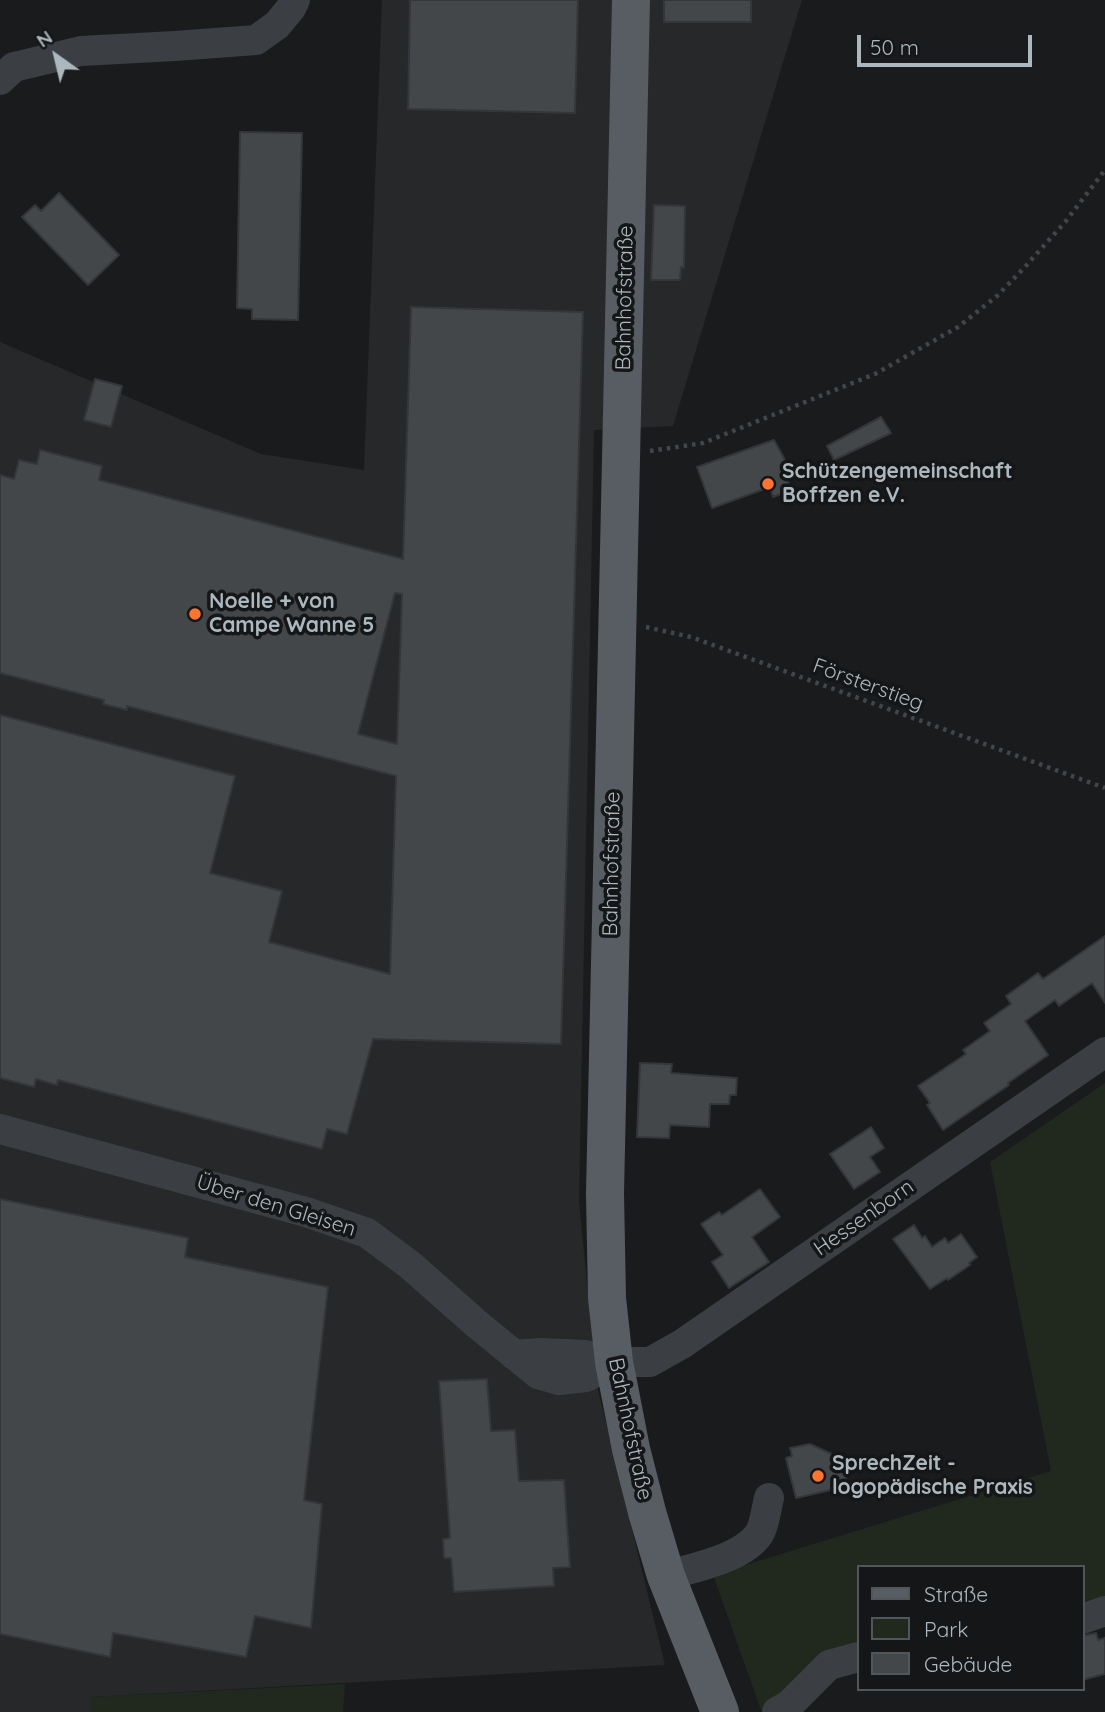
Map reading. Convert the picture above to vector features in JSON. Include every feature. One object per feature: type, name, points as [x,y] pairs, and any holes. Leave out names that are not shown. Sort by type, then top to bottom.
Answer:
[{"type":"main road","name":"Bahnhofstraße","points":[[631,0],[605,1194],[607,1298],[614,1362],[647,1512],[666,1576],[720,1712]]},
{"type":"street","points":[[5,67],[81,51],[256,40],[277,25],[295,0]]},
{"type":"street","name":"Hessenborn","points":[[614,1362],[650,1362],[682,1343],[1105,1052]]},
{"type":"street","name":"Über den Gleisen","points":[[0,1129],[306,1212],[367,1233],[410,1265],[514,1354],[585,1355],[614,1362]]},
{"type":"street","points":[[666,1576],[735,1554],[751,1544],[761,1532],[769,1498]]},
{"type":"street","points":[[1084,1618],[1105,1611]]},
{"type":"street","points":[[777,1712],[789,1705],[829,1665],[856,1658]]},
{"type":"path","points":[[621,455],[703,443],[874,374],[958,327],[997,296],[1024,268],[1066,221],[1105,170]]},
{"type":"path","name":"Försterstieg","points":[[618,621],[691,637],[1105,788]]},
{"type":"shaded area","points":[[382,0],[802,0],[673,426],[594,430],[579,1201],[597,1386],[665,1665],[92,1697],[92,1712],[0,1712],[0,342],[261,454],[364,470]]},
{"type":"green space","points":[[1105,1083],[1105,1596],[1084,1601],[1084,1565],[856,1565],[856,1650],[821,1661],[761,1710],[713,1575],[1051,1471],[990,1162]]},
{"type":"green space","points":[[345,1684],[343,1712],[92,1712],[91,1697]]},
{"type":"building","points":[[410,0],[578,0],[575,113],[408,109]]},
{"type":"building","points":[[664,0],[751,0],[751,22],[664,22]]},
{"type":"building","points":[[240,132],[302,133],[298,320],[252,319],[252,309],[237,308]]},
{"type":"building","points":[[59,193],[119,255],[88,285],[22,217],[35,205],[41,211]]},
{"type":"building","points":[[654,205],[685,206],[684,268],[681,267],[680,280],[651,280]]},
{"type":"building","points":[[411,307],[583,312],[561,1044],[373,1039],[347,1134],[327,1129],[322,1149],[58,1080],[57,1085],[36,1079],[34,1087],[0,1078],[0,715],[235,776],[210,873],[282,891],[269,942],[390,974],[396,776],[127,706],[127,710],[103,704],[104,700],[0,673],[0,475],[14,479],[19,460],[37,464],[40,450],[102,466],[99,480],[403,559]],"holes":[[[395,593],[402,594],[397,744],[358,734]]]},
{"type":"building","points":[[95,379],[122,386],[111,427],[84,420]]},
{"type":"building","points":[[881,417],[891,433],[834,460],[827,446]]},
{"type":"building","points":[[774,440],[795,478],[788,481],[791,490],[773,497],[770,487],[712,508],[697,467]]},
{"type":"building","points":[[1105,936],[1105,1003],[1092,983],[1059,1006],[1055,1000],[1025,1021],[1048,1055],[943,1130],[918,1086],[966,1054],[963,1050],[990,1031],[984,1023],[1011,1004],[1006,996],[1038,973],[1043,979]]},
{"type":"building","points":[[640,1063],[672,1064],[671,1073],[737,1078],[736,1095],[730,1095],[729,1104],[710,1104],[709,1127],[670,1125],[669,1138],[637,1137]]},
{"type":"building","points":[[871,1127],[884,1148],[870,1157],[880,1172],[854,1189],[830,1154]]},
{"type":"building","points":[[760,1189],[780,1217],[752,1237],[769,1262],[729,1288],[712,1262],[723,1255],[701,1224],[719,1212],[722,1215]]},
{"type":"building","points":[[0,1199],[188,1238],[185,1257],[328,1287],[304,1500],[322,1504],[311,1628],[255,1616],[246,1657],[113,1633],[110,1657],[0,1634]]},
{"type":"building","points":[[914,1225],[932,1247],[945,1238],[948,1243],[961,1234],[977,1257],[948,1280],[947,1278],[930,1289],[893,1239]]},
{"type":"building","points":[[487,1379],[491,1431],[515,1430],[519,1481],[564,1480],[570,1567],[553,1568],[554,1586],[454,1592],[451,1558],[444,1558],[443,1539],[450,1538],[439,1381]]},
{"type":"building","name":"SprechZeit - logopädische Praxis","points":[[810,1444],[836,1456],[839,1470],[844,1469],[848,1486],[796,1498],[786,1458],[792,1456],[790,1448]]},
{"type":"building","points":[[1096,1633],[1098,1640],[1105,1638],[1105,1674],[1084,1679],[1084,1636]]},
{"type":"place","name":"Schützengemeinschaft Boffzen e.V.","points":[[768,484]]},
{"type":"place","name":"Noelle + von Campe Wanne 5","points":[[195,614]]},
{"type":"place","name":"SprechZeit - logopädische Praxis","points":[[818,1476]]}]
